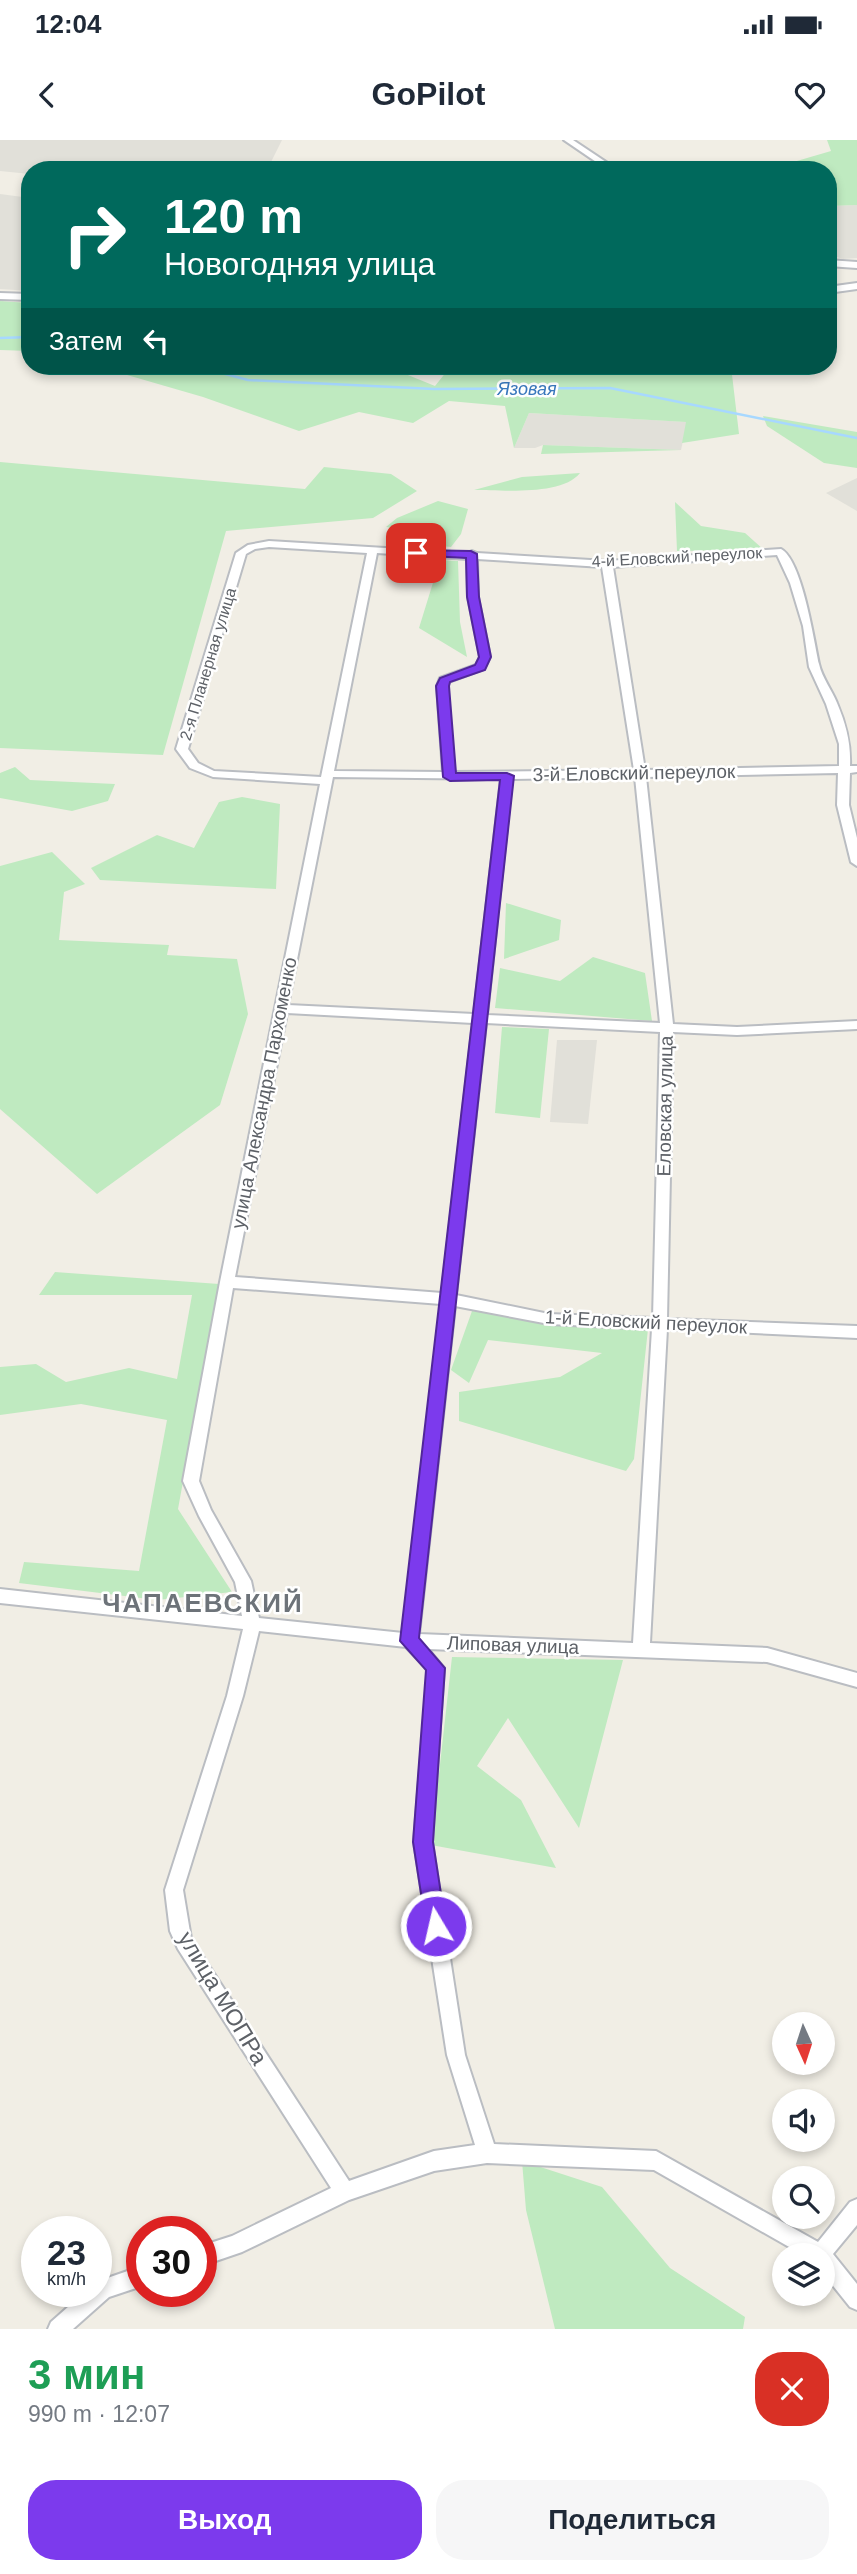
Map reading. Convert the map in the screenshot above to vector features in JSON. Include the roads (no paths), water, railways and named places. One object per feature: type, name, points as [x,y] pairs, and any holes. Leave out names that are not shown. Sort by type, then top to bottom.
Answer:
[{"type":"street","points":[[568,140],[600,161]]},
{"type":"street","points":[[837,264],[857,265]]},
{"type":"street","points":[[837,289],[857,286]]},
{"type":"street","points":[[0,296],[21,297]]},
{"type":"street","name":"4-й Еловский переулок","points":[[241,553],[256,544],[471,554],[607,564],[781,552],[795,583],[808,626],[814,667],[828,695],[845,744],[842,769]]},
{"type":"street","name":"улица Александра Пархоменко","points":[[251,1625],[243,1581],[204,1512],[191,1480],[227,1282],[372,551]]},
{"type":"street","name":"2-я Планерная улица","points":[[241,553],[182,749],[187,761],[198,769],[213,774],[326,777]]},
{"type":"street","points":[[450,777],[442,686],[444,680],[481,667],[485,657],[473,597],[471,554]]},
{"type":"street","name":"Еловская улица","points":[[607,564],[640,773],[667,1027],[660,1323],[641,1651]]},
{"type":"street","points":[[842,769],[843,806],[857,862]]},
{"type":"street","name":"3-й Еловский переулок","points":[[326,777],[857,769]]},
{"type":"street","points":[[487,2153],[456,2055],[423,1842],[436,1668],[410,1641],[507,776]]},
{"type":"street","points":[[282,1009],[737,1031],[857,1026]]},
{"type":"street","name":"1-й Еловский переулок","points":[[227,1282],[449,1299],[549,1319],[857,1332]]},
{"type":"street","name":"Липовая улица","points":[[0,1596],[410,1641],[768,1655],[857,1680]]},
{"type":"street","name":"улица МОПРа","points":[[251,1625],[235,1696],[174,1890],[178,1931],[345,2192]]},
{"type":"street","points":[[217,2251],[235,2245],[345,2192],[434,2161],[487,2153],[656,2161],[801,2243]]},
{"type":"street","points":[[830,2243],[857,2209]]},
{"type":"street","points":[[835,2272],[857,2300]]},
{"type":"street","points":[[58,2329],[103,2288],[126,2281]]},
{"type":"waterway","name":"Язовая","points":[[0,338],[21,337]]},
{"type":"waterway","name":"Язовая","points":[[229,375],[248,380],[434,389],[610,388],[857,438]]},
{"type":"district","name":"ЧАПАЕВСКИЙ","points":[[203,1603]]}]
